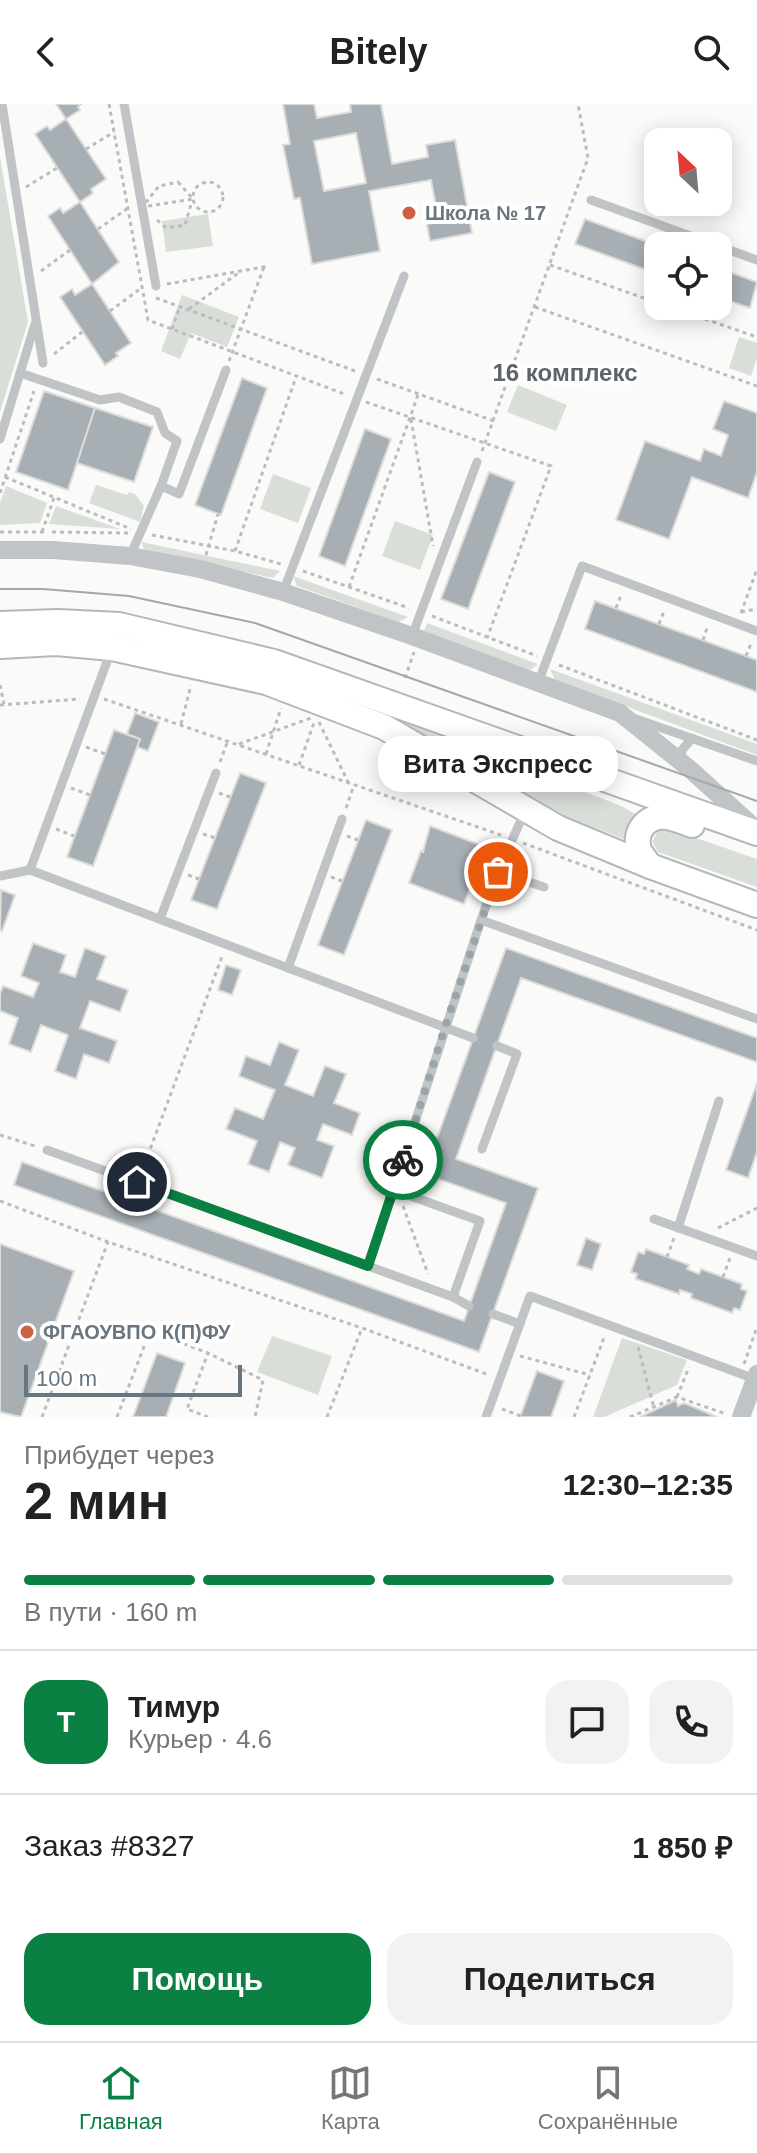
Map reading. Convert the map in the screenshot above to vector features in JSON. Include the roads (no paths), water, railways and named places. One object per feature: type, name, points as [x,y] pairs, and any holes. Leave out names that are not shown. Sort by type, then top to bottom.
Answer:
[{"type":"street","points":[[0,550],[53,550],[130,556],[200,569],[283,592],[412,636],[620,713],[681,762],[757,833]]},
{"type":"street","points":[[0,624],[58,622],[266,682],[384,727],[558,828],[757,905]]},
{"type":"street","points":[[0,646],[116,637],[274,662],[757,833]]},
{"type":"street","points":[[650,866],[639,851],[638,836],[642,826],[651,819],[665,816],[729,836],[757,833]]},
{"type":"street","points":[[733,1416],[756,1377]]},
{"type":"lane","points":[[2,104],[3,138],[17,192],[43,363]]},
{"type":"lane","points":[[124,104],[156,286]]},
{"type":"lane","points":[[591,200],[757,260]]},
{"type":"lane","points":[[283,592],[404,276]]},
{"type":"lane","points":[[0,439],[36,321]]},
{"type":"lane","points":[[161,486],[179,494],[226,370]]},
{"type":"lane","points":[[20,373],[100,400],[119,397],[157,412],[165,433],[177,441],[130,556]]},
{"type":"lane","points":[[412,636],[477,462]]},
{"type":"lane","points":[[538,683],[582,566],[756,631]]},
{"type":"lane","points":[[30,870],[116,637]]},
{"type":"lane","points":[[620,713],[757,761]]},
{"type":"lane","points":[[681,762],[682,750],[692,738]]},
{"type":"lane","points":[[160,919],[216,773]]},
{"type":"lane","points":[[368,1266],[396,1191],[481,920],[525,811]]},
{"type":"lane","points":[[288,968],[342,819]]},
{"type":"lane","points":[[0,876],[30,870],[473,1038]]},
{"type":"lane","points":[[498,872],[544,887]]},
{"type":"lane","points":[[481,920],[757,1019]]},
{"type":"lane","points":[[482,1149],[517,1054],[497,1046]]},
{"type":"lane","points":[[678,1228],[719,1101]]},
{"type":"lane","points":[[47,1150],[433,1289],[469,1306]]},
{"type":"lane","points":[[396,1191],[480,1221],[453,1297]]},
{"type":"lane","points":[[654,1219],[757,1256]]},
{"type":"lane","points":[[486,1417],[530,1296],[693,1357],[756,1377]]},
{"type":"lane","points":[[493,1314],[520,1324]]},
{"type":"tram line","points":[[0,589],[129,596],[255,623],[757,801]]},
{"type":"place","name":"Школа № 17","points":[[409,213]]},
{"type":"place","name":"Вита Экспресс","points":[[498,872]]},
{"type":"place","name":"ФГАОУВПО К(П)ФУ","points":[[27,1332]]},
{"type":"district","name":"16 комплекс","points":[[565,372]]}]
